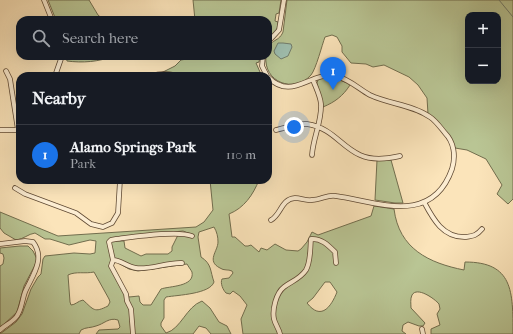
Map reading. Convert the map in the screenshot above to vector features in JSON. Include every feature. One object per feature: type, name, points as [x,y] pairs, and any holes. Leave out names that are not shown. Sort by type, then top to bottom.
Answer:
[{"type":"street","points":[[44,0],[50,16]]},
{"type":"street","points":[[272,38],[279,30],[284,0]]},
{"type":"street","points":[[57,72],[61,60]]},
{"type":"street","points":[[263,60],[262,66],[266,72]]},
{"type":"street","points":[[6,71],[10,79],[16,113]]},
{"type":"street","points":[[271,220],[276,216],[285,203],[293,198],[310,201],[334,196],[370,203],[402,207],[413,206],[424,202],[436,194],[450,173],[454,160],[454,152],[450,140],[426,114],[369,94],[341,78],[326,76],[302,85],[289,87],[277,84],[272,80]]},
{"type":"street","points":[[312,155],[321,104],[319,94],[313,80]]},
{"type":"street","points":[[276,130],[301,124],[317,127],[329,132],[360,155],[369,158],[381,159],[400,156]]},
{"type":"street","points":[[0,130],[16,130]]},
{"type":"street","points":[[14,188],[25,194],[76,212],[92,224],[103,227],[112,223],[118,213],[120,184]]},
{"type":"street","points":[[424,202],[436,223],[448,232],[457,236],[467,237],[478,234],[482,229]]},
{"type":"street","points":[[133,334],[131,309],[127,301],[126,294],[111,266],[113,260],[109,242],[111,240],[184,234],[192,236]]},
{"type":"street","points":[[280,334],[274,319],[277,296],[282,288],[297,280],[306,269],[311,239],[317,239],[328,245],[335,252],[336,263]]},
{"type":"street","points":[[0,244],[26,241],[33,242],[38,253],[39,260],[23,299],[20,311],[16,317],[0,330]]},
{"type":"street","points":[[113,260],[117,260],[131,267],[138,268],[182,263]]},
{"type":"street","points":[[422,329],[423,334]]},
{"type":"green space","points":[[48,0],[89,0],[99,16],[54,16]]},
{"type":"green space","points":[[193,0],[281,0],[279,13],[276,14],[275,21],[278,22],[278,27],[272,35],[272,16],[195,16]]},
{"type":"green space","points":[[287,0],[513,0],[513,199],[508,204],[497,194],[502,185],[486,159],[467,150],[455,148],[452,141],[428,114],[427,98],[418,85],[409,77],[384,65],[373,67],[366,64],[351,63],[342,52],[342,46],[337,37],[332,35],[325,37],[311,75],[304,81],[296,84],[281,82],[272,76],[272,72],[269,72],[266,65],[266,60],[272,60],[272,42],[279,38],[283,32]]},
{"type":"green space","points":[[67,60],[100,60],[90,62]]},
{"type":"green space","points":[[181,60],[259,60],[259,62],[256,63],[260,72],[163,72],[175,66]]},
{"type":"green space","points":[[320,78],[336,79],[350,85],[338,98],[323,107],[317,83]]},
{"type":"green space","points":[[377,160],[391,160],[403,203],[375,200]]},
{"type":"green space","points":[[210,184],[257,184],[244,205],[229,214],[232,237],[235,237],[245,246],[251,245],[259,252],[261,248],[267,250],[275,244],[286,250],[298,251],[307,242],[312,232],[318,235],[371,216],[374,206],[394,209],[397,223],[402,234],[409,244],[428,258],[451,267],[464,270],[465,262],[481,263],[493,267],[501,273],[507,282],[510,292],[513,334],[431,334],[431,329],[440,325],[437,314],[440,309],[439,304],[426,294],[418,292],[412,295],[411,308],[425,323],[423,326],[419,326],[408,322],[403,325],[402,331],[406,334],[243,334],[241,319],[247,305],[240,296],[233,291],[230,294],[226,293],[223,288],[221,282],[222,279],[229,278],[233,273],[230,270],[222,269],[214,262],[213,259],[218,242],[214,227],[199,232],[198,237],[201,257],[209,265],[214,282],[211,286],[200,291],[185,295],[166,297],[164,300],[164,318],[161,326],[166,333],[171,331],[196,304],[202,301],[210,308],[219,322],[227,326],[231,334],[211,334],[206,328],[199,326],[193,334],[96,334],[99,330],[118,329],[120,327],[118,320],[112,319],[94,327],[83,329],[79,334],[0,334],[16,322],[22,314],[31,289],[41,274],[43,259],[45,256],[74,253],[95,253],[96,241],[90,240],[69,245],[50,239],[45,239],[35,233],[16,240],[4,233],[0,228],[0,212],[58,236],[196,227],[204,222],[213,210]],"holes":[[[183,231],[191,234],[178,235],[172,247],[172,251],[168,254],[146,254],[141,256],[125,248],[124,241],[114,241],[119,237]],[[117,262],[129,269],[138,271],[187,264],[192,272],[192,277],[190,281],[181,285],[161,289],[151,305],[143,305],[140,302],[139,296],[129,297],[113,266],[114,263]],[[94,272],[109,299],[110,302],[108,306],[97,310],[92,308],[83,300],[71,305],[68,275],[74,273]],[[325,282],[330,282],[337,292],[329,307],[325,310],[317,311],[307,303],[313,298]]]},
{"type":"green space","points":[[28,246],[33,251],[37,259],[24,286],[17,312],[0,328],[0,266],[3,264],[4,258],[3,254],[0,253],[0,248]]},
{"type":"shaded area","points":[[278,43],[291,44],[292,47],[288,56],[281,59],[275,54],[274,51]]},
{"type":"waterway","points":[[499,0],[513,17]]},
{"type":"place","name":"Alamo Springs Park","points":[[333,90]]}]
